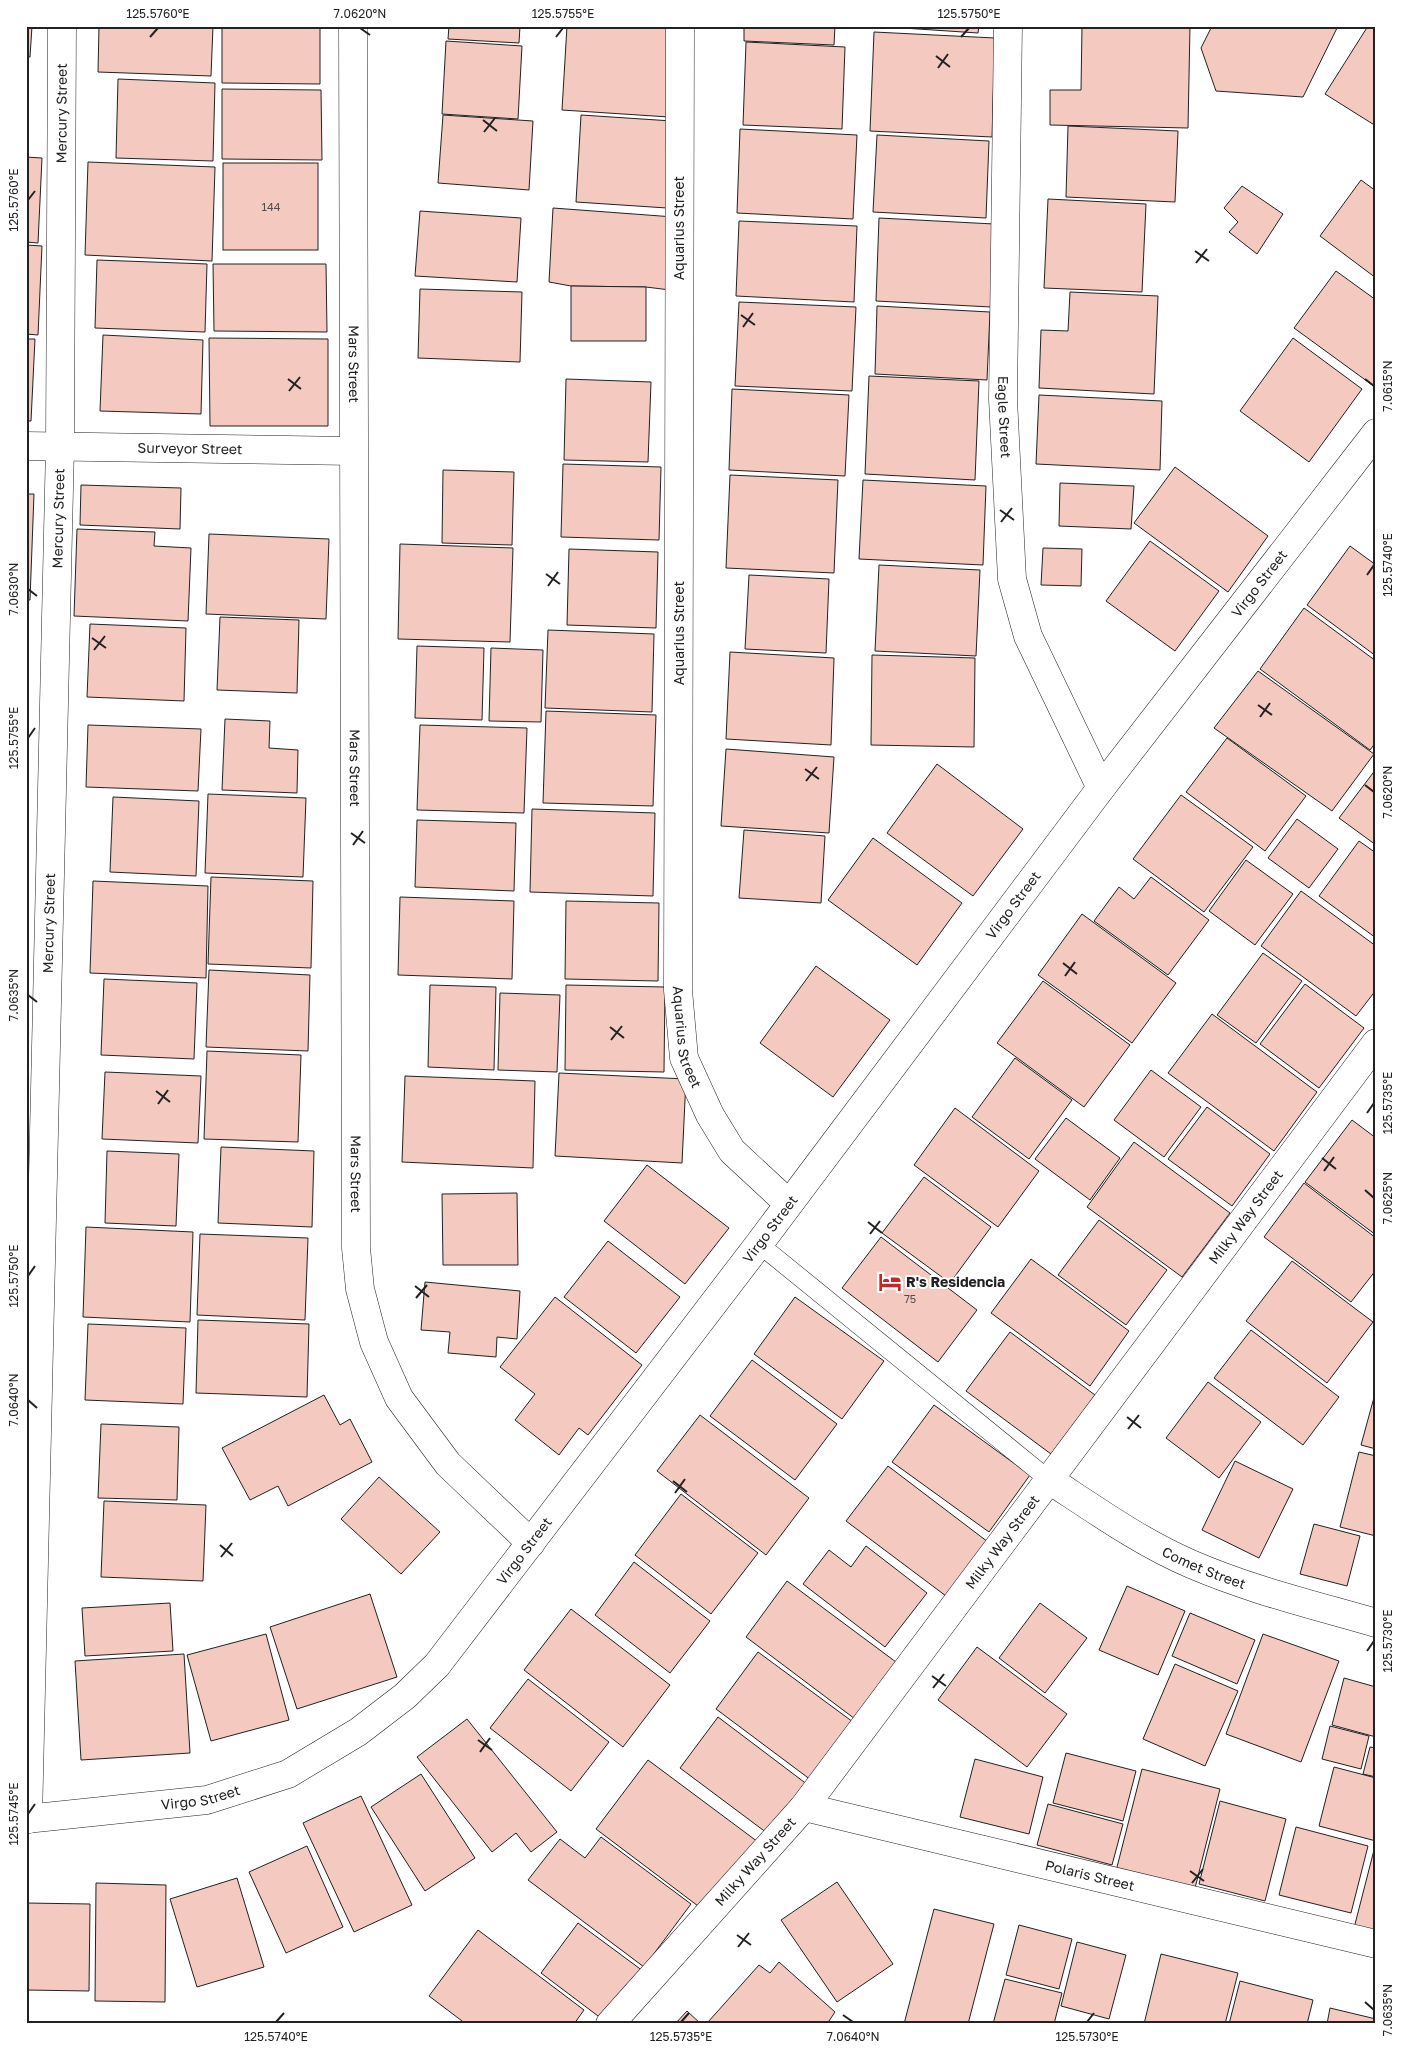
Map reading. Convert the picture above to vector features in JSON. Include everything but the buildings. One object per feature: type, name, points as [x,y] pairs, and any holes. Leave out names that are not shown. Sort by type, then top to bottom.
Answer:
[{"type":"street","name":"Mercury Street","points":[[27,1819],[60,446],[62,26]]},
{"type":"street","name":"Mars Street","points":[[353,26],[356,1248],[360,1289],[374,1342],[399,1398],[448,1464],[531,1543]]},
{"type":"street","name":"Aquarius Street","points":[[680,26],[678,990],[684,1058],[710,1115],[732,1150],[788,1203]]},
{"type":"street","name":"Eagle Street","points":[[1008,26],[1003,399],[1012,579],[1028,636],[1101,788]]},
{"type":"street","name":"Virgo Street","points":[[27,1819],[207,1800],[288,1774],[358,1732],[411,1690],[437,1665],[759,1244],[1101,788],[1376,433]]},
{"type":"street","name":"Surveyor Street","points":[[26,446],[353,451]]},
{"type":"street","name":"Milky Way Street","points":[[610,2024],[804,1807],[1376,1043]]},
{"type":"street","name":"Comet Street","points":[[1048,1479],[1127,1531],[1191,1564],[1255,1588],[1376,1623]]},
{"type":"street","name":"Polaris Street","points":[[804,1807],[1376,1944]]},
{"type":"lane","points":[[759,1244],[1048,1479]]},
{"type":"place","name":"R's Residencia","points":[[890,1282]]}]
